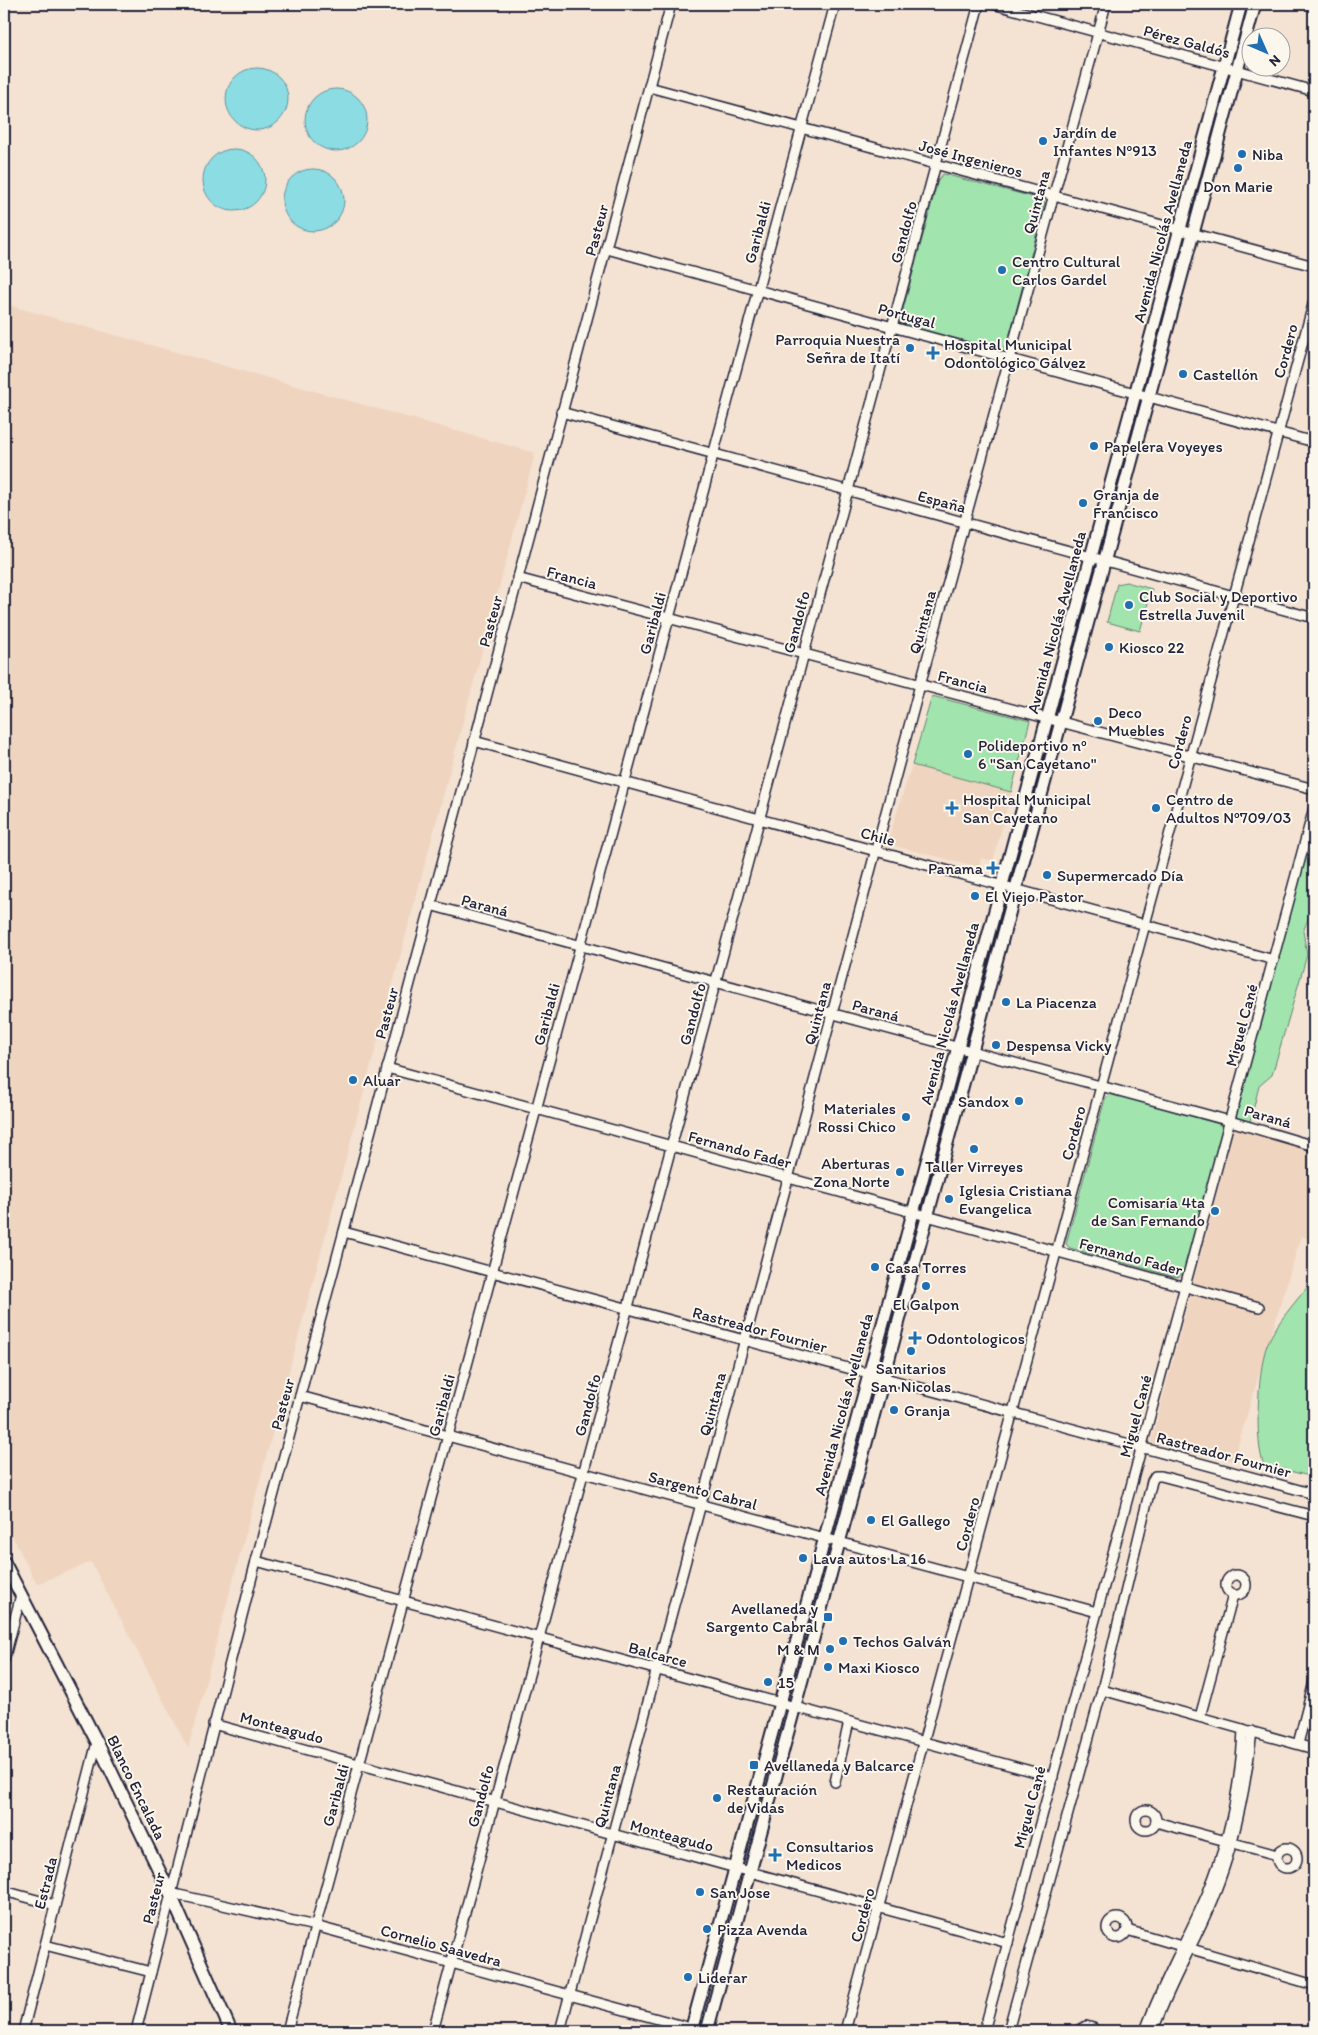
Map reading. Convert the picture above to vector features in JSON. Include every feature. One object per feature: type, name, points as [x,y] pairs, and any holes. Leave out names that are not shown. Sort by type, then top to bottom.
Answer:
[{"type":"main road","name":"Avenida Nicolás Avellaneda","points":[[695,2030],[735,1867],[823,1538],[1241,4]]},
{"type":"main road","name":"Avenida Nicolás Avellaneda","points":[[707,2031],[1255,4]]},
{"type":"main road","name":"Blanco Encalada","points":[[4,1562],[97,1742],[170,1893],[231,2031]]},
{"type":"street","name":"Pasteur","points":[[136,2031],[256,1560],[671,4]]},
{"type":"street","name":"Garibaldi","points":[[287,2031],[835,4]]},
{"type":"street","name":"Gandolfo","points":[[433,2031],[847,490],[894,327],[979,4]]},
{"type":"street","name":"Pérez Galdós","points":[[993,4],[1314,91]]},
{"type":"street","name":"Quintana","points":[[560,2031],[920,685],[1106,4]]},
{"type":"street","name":"José Ingenieros","points":[[649,87],[1314,266]]},
{"type":"street","name":"Portugal","points":[[607,249],[1314,442]]},
{"type":"street","name":"Cordero","points":[[846,2031],[1314,301]]},
{"type":"street","name":"España","points":[[561,412],[1314,618]]},
{"type":"street","name":"Francia","points":[[517,578],[1314,790]]},
{"type":"street","name":"Chile","points":[[474,741],[1274,960]]},
{"type":"street","name":"Miguel Cané","points":[[984,2031],[1314,808]]},
{"type":"street","name":"Paraná","points":[[430,905],[1230,1121],[1314,1146]]},
{"type":"street","name":"Fernando Fader","points":[[387,1068],[1259,1307]]},
{"type":"street","name":"Rastreador Fournier","points":[[344,1232],[1314,1494]]},
{"type":"street","name":"Sargento Cabral","points":[[300,1396],[1097,1612]]},
{"type":"street","points":[[1008,2031],[1102,1690],[1152,1481],[1155,1476],[1314,1516]]},
{"type":"street","name":"Balcarce","points":[[256,1560],[1053,1777]]},
{"type":"street","points":[[4,1660],[21,1595]]},
{"type":"street","points":[[1200,1717],[1233,1595]]},
{"type":"street","points":[[1298,1744],[1314,1682]]},
{"type":"street","points":[[1102,1690],[1314,1748]]},
{"type":"street","points":[[834,1782],[849,1722]]},
{"type":"street","name":"Monteagudo","points":[[214,1724],[1008,1943]]},
{"type":"street","points":[[1153,2031],[1228,1842],[1247,1730]]},
{"type":"street","name":"Estrada","points":[[23,2031],[97,1742]]},
{"type":"street","points":[[1156,1822],[1277,1855]]},
{"type":"street","points":[[4,1892],[55,1905]]},
{"type":"street","name":"Cornelio Saavedra","points":[[170,1893],[315,1926],[695,2030]]},
{"type":"street","points":[[1126,1930],[1314,1985]]},
{"type":"street","points":[[45,1944],[151,1972]]},
{"type":"street","points":[[1145,2031],[1162,1988],[1186,1946]]},
{"type":"street","points":[[1078,2031],[1086,2026],[1096,2031]]},
{"type":"shaded area","points":[[4,304],[535,453],[188,1748],[91,1562],[37,1584],[4,1520]]},
{"type":"shaded area","name":"Hospital Municipal San Cayetano","points":[[912,765],[1011,792],[993,861],[981,858],[979,867],[887,844]]},
{"type":"shaded area","points":[[1234,1128],[1314,1150],[1314,1240],[1301,1236],[1233,1461],[1151,1443]]},
{"type":"green space","points":[[943,174],[1041,199],[1045,202],[1007,345],[998,351],[907,326],[902,321],[901,317],[938,180]]},
{"type":"green space","name":"Club Social y Deportivo Estrella Juvenil","points":[[1126,582],[1152,589],[1140,631],[1107,622],[1117,584]]},
{"type":"green space","name":"Polideportivo nº 6 \"San Cayetano\"","points":[[932,696],[1030,721],[1011,792],[912,765]]},
{"type":"green space","points":[[1314,811],[1314,906],[1303,931],[1307,955],[1272,1075],[1259,1086],[1249,1126],[1230,1121]]},
{"type":"green space","points":[[1110,1093],[1219,1124],[1223,1129],[1185,1270],[1180,1276],[1175,1277],[1070,1248],[1066,1244],[1105,1099]]},
{"type":"green space","points":[[1314,1279],[1314,1477],[1264,1465],[1259,1441],[1258,1407],[1263,1359],[1269,1339],[1294,1303]]},
{"type":"water","points":[[251,68],[263,68],[279,77],[286,87],[288,99],[286,111],[279,121],[263,130],[251,130],[240,125],[231,116],[226,105],[226,93],[231,82],[240,73]]},
{"type":"water","points":[[330,89],[342,89],[358,98],[365,108],[367,120],[365,132],[358,142],[342,151],[330,151],[319,146],[310,137],[305,126],[305,114],[310,103],[319,94]]},
{"type":"water","points":[[228,149],[240,149],[256,158],[263,168],[265,180],[263,192],[256,202],[240,211],[228,211],[217,206],[208,197],[203,186],[203,174],[208,163],[217,154]]},
{"type":"water","points":[[307,169],[319,169],[335,178],[342,188],[344,200],[342,212],[335,222],[319,231],[307,231],[296,226],[287,217],[282,206],[282,194],[287,183],[296,174]]},
{"type":"place","name":"Jardín de Infantes Nº913","points":[[1043,141]]},
{"type":"place","name":"Niba","points":[[1242,154]]},
{"type":"place","name":"Don Marie","points":[[1238,168]]},
{"type":"place","name":"Centro Cultural Carlos Gardel","points":[[1002,270]]},
{"type":"place","name":"Parroquia Nuestra Señra de Itatí","points":[[910,348]]},
{"type":"place","name":"Hospital Municipal Odontológico Gálvez","points":[[933,353]]},
{"type":"place","name":"Castellón","points":[[1183,374]]},
{"type":"place","name":"Papelera Voyeyes","points":[[1094,446]]},
{"type":"place","name":"Granja de Francisco","points":[[1083,503]]},
{"type":"place","name":"Club Social y Deportivo Estrella Juvenil","points":[[1129,605]]},
{"type":"place","name":"Kiosco 22","points":[[1109,647]]},
{"type":"place","name":"Deco Muebles","points":[[1098,721]]},
{"type":"place","name":"Polideportivo nº 6 \"San Cayetano\"","points":[[968,754]]},
{"type":"place","name":"Hospital Municipal San Cayetano","points":[[952,808]]},
{"type":"place","name":"Centro de Adultos Nº709/03","points":[[1156,808]]},
{"type":"place","name":"Panama","points":[[993,868]]},
{"type":"place","name":"Supermercado Día","points":[[1047,875]]},
{"type":"place","name":"El Viejo Pastor","points":[[975,896]]},
{"type":"place","name":"La Piacenza","points":[[1006,1002]]},
{"type":"place","name":"Despensa Vicky","points":[[996,1045]]},
{"type":"place","name":"Aluar","points":[[353,1080]]},
{"type":"place","name":"Sandox","points":[[1019,1101]]},
{"type":"place","name":"Materiales Rossi Chico","points":[[906,1117]]},
{"type":"place","name":"Taller Virreyes","points":[[974,1149]]},
{"type":"place","name":"Aberturas Zona Norte","points":[[900,1172]]},
{"type":"place","name":"Iglesia Cristiana Evangelica","points":[[949,1199]]},
{"type":"place","name":"Comisaría 4ta de San Fernando","points":[[1215,1211]]},
{"type":"place","name":"Casa Torres","points":[[875,1267]]},
{"type":"place","name":"El Galpon","points":[[926,1286]]},
{"type":"place","name":"Odontologicos","points":[[915,1338]]},
{"type":"place","name":"Sanitarios San Nicolas","points":[[911,1351]]},
{"type":"place","name":"Granja","points":[[894,1410]]},
{"type":"place","name":"El Gallego","points":[[871,1520]]},
{"type":"place","name":"Lava autos La 16","points":[[803,1558]]},
{"type":"place","name":"Avellaneda y Sargento Cabral","points":[[828,1617]]},
{"type":"place","name":"Techos Galván","points":[[843,1641]]},
{"type":"place","name":"M & M","points":[[830,1649]]},
{"type":"place","name":"Maxi Kiosco","points":[[828,1667]]},
{"type":"place","name":"15","points":[[768,1682]]},
{"type":"place","name":"Avellaneda y Balcarce","points":[[754,1765]]},
{"type":"place","name":"Restauración de Vidas","points":[[717,1798]]},
{"type":"place","name":"Consultarios Medicos","points":[[775,1855]]},
{"type":"place","name":"San Jose","points":[[700,1892]]},
{"type":"place","name":"Pizza Avenda","points":[[707,1929]]},
{"type":"place","name":"Liderar","points":[[688,1977]]}]
